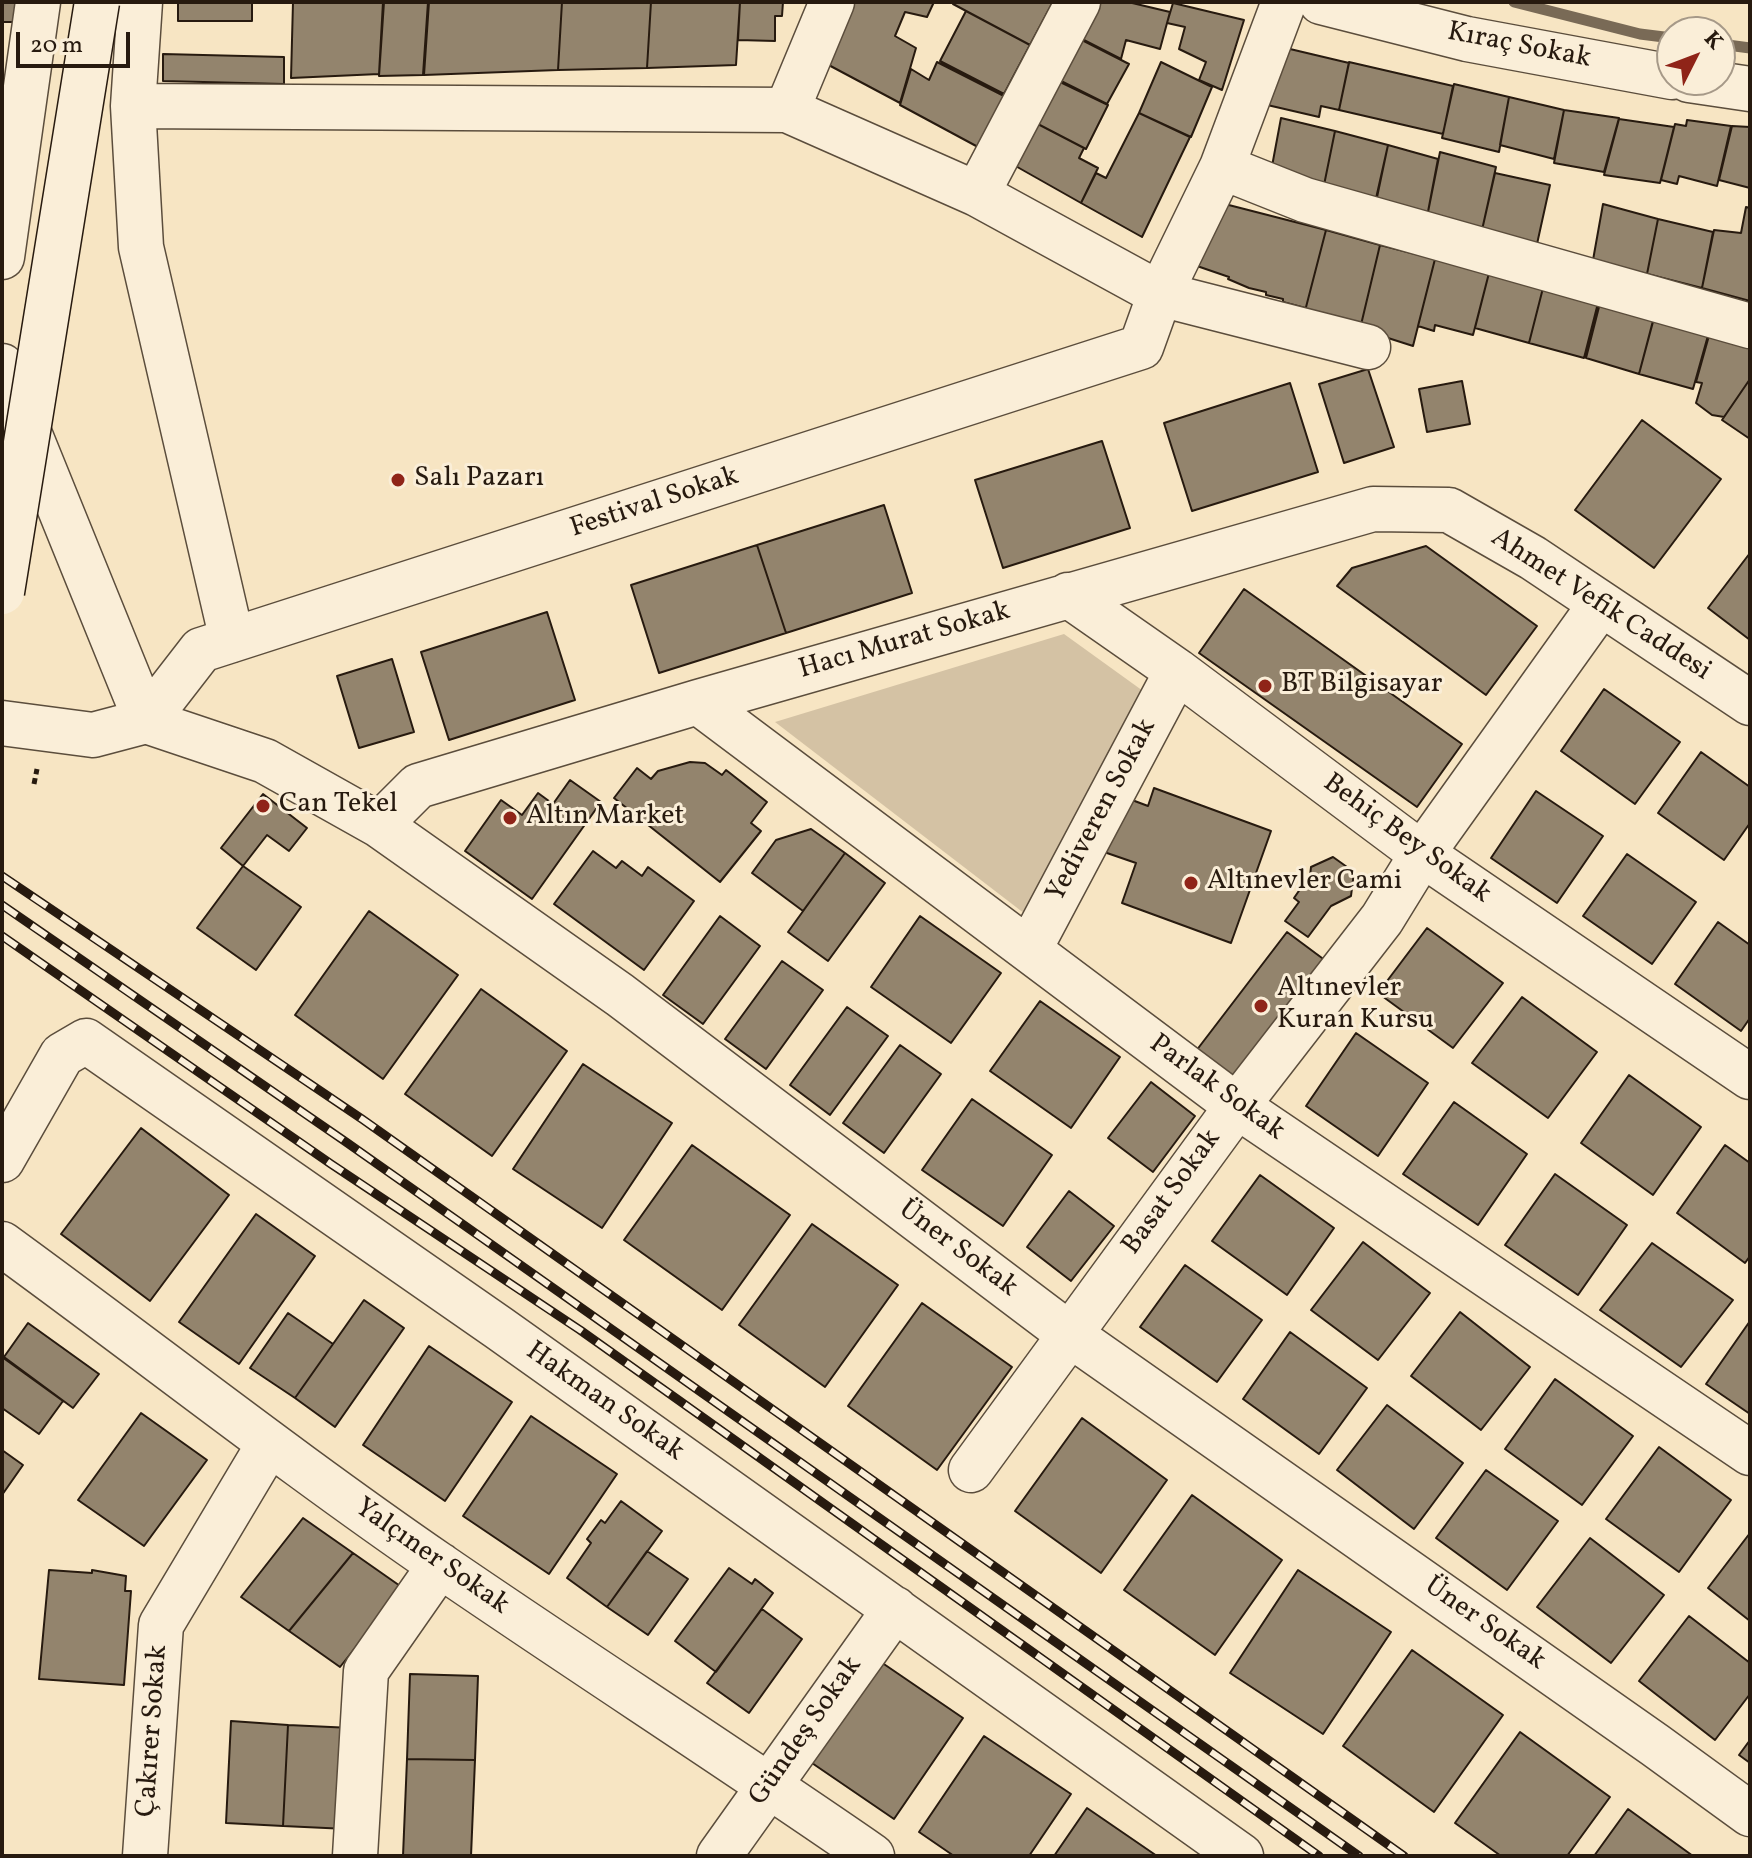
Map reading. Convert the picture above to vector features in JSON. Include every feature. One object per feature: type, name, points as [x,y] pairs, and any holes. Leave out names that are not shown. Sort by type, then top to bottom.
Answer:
[{"type":"street","points":[[2,257],[38,2]]},
{"type":"street","points":[[2,592],[97,2]]},
{"type":"street","points":[[140,2],[133,106],[141,247],[232,640]]},
{"type":"street","points":[[787,110],[832,2]]},
{"type":"street","points":[[977,194],[1078,2]]},
{"type":"street","points":[[1160,294],[1222,167],[1284,2]]},
{"type":"street","name":"Kıraç Sokak","points":[[1321,2],[1467,39],[1656,74]]},
{"type":"street","points":[[133,106],[787,110],[977,194],[1160,294],[1368,347]]},
{"type":"street","points":[[1222,167],[1305,200],[1750,326]]},
{"type":"street","name":"Festival Sokak","points":[[146,721],[201,650],[1141,347],[1160,294]]},
{"type":"street","points":[[2,366],[146,721],[93,735],[2,723]]},
{"type":"street","name":"Hacı Murat Sokak","points":[[379,825],[418,786],[698,702],[1373,509],[1449,510]]},
{"type":"street","name":"Ahmet Vefik Caddesi","points":[[1449,510],[1533,558],[1750,703]]},
{"type":"street","name":"Behiç Bey Sokak","points":[[1068,595],[1177,671],[1422,854],[1750,1077]]},
{"type":"street","name":"Basat Sokak","points":[[971,1470],[1237,1106],[1382,919],[1422,854],[1600,605]]},
{"type":"street","name":"Yediveren Sokak","points":[[1029,950],[1177,671]]},
{"type":"street","name":"Parlak Sokak","points":[[698,702],[1237,1106],[1750,1453]]},
{"type":"street","name":"Üner Sokak","points":[[146,721],[265,761],[379,825],[620,995],[1069,1334],[1750,1814]]},
{"type":"street","name":"Hakman Sokak","points":[[2,1160],[62,1055],[86,1041],[1241,1856]]},
{"type":"street","name":"Yalçıner Sokak","points":[[2,1244],[137,1342],[269,1444],[440,1565],[872,1856]]},
{"type":"street","name":"Çakırer Sokak","points":[[145,1856],[161,1625],[269,1444]]},
{"type":"street","points":[[355,1856],[366,1671],[440,1565]]},
{"type":"street","name":"Gündeş Sokak","points":[[719,1856],[895,1609]]},
{"type":"shaded area","points":[[1064,634],[1150,696],[1029,917],[775,722]]},
{"type":"building","points":[[2,2],[19,2],[18,22],[2,22]]},
{"type":"building","points":[[178,2],[252,2],[252,21],[178,21]]},
{"type":"building","points":[[293,2],[383,2],[379,74],[291,78]]},
{"type":"building","points":[[384,2],[428,2],[423,75],[379,76]]},
{"type":"building","points":[[429,2],[562,2],[558,70],[424,75]]},
{"type":"building","points":[[562,2],[651,2],[647,68],[558,70]]},
{"type":"building","points":[[651,2],[740,2],[736,65],[647,68]]},
{"type":"building","points":[[740,2],[783,2],[782,16],[775,16],[775,41],[738,40]]},
{"type":"building","points":[[848,2],[934,2],[927,17],[905,12],[895,36],[916,48],[900,103],[823,62]]},
{"type":"building","points":[[954,2],[1053,2],[1030,45]]},
{"type":"building","points":[[1096,2],[1128,2],[1170,12],[1160,49],[1126,40],[1121,59],[1078,37]]},
{"type":"building","points":[[1173,3],[1244,20],[1222,90],[1199,80],[1206,62],[1179,49],[1185,27],[1167,23]]},
{"type":"building","points":[[966,11],[1030,45],[1004,94],[940,61]]},
{"type":"building","points":[[1078,38],[1129,64],[1107,104],[1057,79]]},
{"type":"building","points":[[1290,49],[1349,63],[1339,110],[1321,106],[1319,117],[1263,104]]},
{"type":"building","points":[[163,54],[284,57],[284,84],[163,81]]},
{"type":"building","points":[[937,62],[1004,96],[978,147],[900,105],[911,69],[929,80]]},
{"type":"building","points":[[1161,62],[1212,87],[1191,137],[1139,113]]},
{"type":"building","points":[[1349,62],[1453,86],[1443,134],[1339,110]]},
{"type":"building","points":[[1056,80],[1108,105],[1086,149],[1034,122]]},
{"type":"building","points":[[1454,84],[1509,97],[1499,152],[1442,138]]},
{"type":"building","points":[[1509,97],[1564,110],[1554,159],[1500,145]]},
{"type":"building","points":[[1564,110],[1619,118],[1604,172],[1554,163]]},
{"type":"building","points":[[1139,113],[1190,137],[1142,237],[1081,203],[1096,173],[1106,178]]},
{"type":"building","points":[[1281,118],[1335,131],[1323,190],[1270,177]]},
{"type":"building","points":[[1619,119],[1674,127],[1660,183],[1604,175]]},
{"type":"building","points":[[1687,120],[1731,126],[1717,186],[1679,176],[1677,184],[1661,180],[1675,124],[1686,126]]},
{"type":"building","points":[[1034,122],[1084,148],[1079,158],[1098,168],[1081,203],[1012,164]]},
{"type":"building","points":[[1732,126],[1750,127],[1750,188],[1719,180]]},
{"type":"building","points":[[1335,131],[1388,145],[1375,203],[1323,190]]},
{"type":"building","points":[[1388,145],[1438,159],[1427,217],[1376,202]]},
{"type":"building","points":[[1440,152],[1496,167],[1482,230],[1427,217]]},
{"type":"building","points":[[1495,173],[1550,185],[1537,244],[1482,230]]},
{"type":"building","points":[[1221,203],[1326,230],[1305,311],[1305,308],[1197,266]]},
{"type":"building","points":[[1603,204],[1658,219],[1647,274],[1593,260]]},
{"type":"building","points":[[1746,207],[1750,208],[1750,301],[1702,288],[1714,230],[1741,233]]},
{"type":"building","points":[[1658,219],[1713,232],[1702,288],[1647,274]]},
{"type":"building","points":[[1326,230],[1380,245],[1360,329],[1305,311]]},
{"type":"building","points":[[1380,245],[1435,259],[1413,346],[1360,329]]},
{"type":"building","points":[[1435,259],[1489,273],[1473,335],[1435,325],[1434,331],[1418,326]]},
{"type":"building","points":[[1489,273],[1543,288],[1529,343],[1475,328]]},
{"type":"building","points":[[1543,288],[1598,303],[1584,358],[1529,343]]},
{"type":"building","points":[[1600,303],[1654,317],[1639,374],[1586,358]]},
{"type":"building","points":[[1654,318],[1709,332],[1693,389],[1639,374]]},
{"type":"building","points":[[1710,332],[1750,343],[1750,379],[1724,417],[1712,415],[1696,403],[1702,383],[1696,382]]},
{"type":"building","points":[[1368,369],[1394,447],[1344,463],[1319,384]]},
{"type":"building","points":[[1750,379],[1750,439],[1722,420]]},
{"type":"building","points":[[1462,381],[1470,424],[1427,432],[1419,389]]},
{"type":"building","points":[[1290,383],[1318,472],[1192,511],[1164,423]]},
{"type":"building","points":[[1642,420],[1721,479],[1654,568],[1575,510]]},
{"type":"building","points":[[1102,441],[1130,528],[1003,568],[975,480]]},
{"type":"building","points":[[884,505],[912,593],[786,633],[757,545]]},
{"type":"building","points":[[757,545],[786,633],[659,673],[631,585]]},
{"type":"building","points":[[1426,546],[1537,626],[1486,695],[1337,586],[1352,568]]},
{"type":"building","points":[[1750,553],[1750,640],[1708,608]]},
{"type":"building","points":[[1244,589],[1462,744],[1417,807],[1199,653]]},
{"type":"building","points":[[547,612],[575,700],[449,740],[421,652]]},
{"type":"building","points":[[392,659],[414,732],[359,748],[337,676]]},
{"type":"building","points":[[1604,689],[1680,742],[1635,804],[1561,751]]},
{"type":"building","points":[[1701,752],[1750,787],[1750,823],[1724,860],[1658,813]]},
{"type":"building","points":[[690,762],[705,763],[722,775],[726,770],[767,802],[751,823],[761,831],[720,882],[614,798],[637,768],[651,779],[658,771]]},
{"type":"building","points":[[570,780],[601,802],[532,899],[465,851],[501,800],[522,815],[538,793],[553,804]]},
{"type":"building","name":"Altınevler Cami","points":[[1154,788],[1271,831],[1231,943],[1122,903],[1136,863],[1104,852],[1124,797],[1148,806]]},
{"type":"building","points":[[1536,791],[1603,836],[1557,903],[1491,858]]},
{"type":"building","points":[[263,794],[307,828],[289,851],[267,835],[243,866],[221,848]]},
{"type":"building","points":[[811,829],[845,853],[803,911],[752,873],[776,840]]},
{"type":"building","points":[[593,851],[616,868],[622,861],[642,876],[648,867],[694,901],[644,970],[554,904]]},
{"type":"building","points":[[845,853],[885,883],[828,961],[788,932]]},
{"type":"building","points":[[1627,854],[1696,902],[1652,964],[1583,916]]},
{"type":"building","points":[[1333,857],[1354,872],[1351,896],[1331,906],[1308,937],[1285,921],[1299,902],[1294,898],[1305,882],[1309,885],[1311,867]]},
{"type":"building","points":[[243,866],[301,907],[256,970],[197,928]]},
{"type":"building","points":[[369,911],[458,975],[383,1079],[295,1015]]},
{"type":"building","points":[[720,916],[760,946],[703,1024],[663,995]]},
{"type":"building","points":[[920,916],[1001,973],[951,1043],[871,987]]},
{"type":"building","points":[[1718,922],[1750,945],[1750,1018],[1741,1031],[1675,984]]},
{"type":"building","points":[[1427,928],[1503,983],[1453,1048],[1378,993]]},
{"type":"building","name":"Altınevler Kuran Kursu","points":[[1287,932],[1326,961],[1235,1081],[1196,1051]]},
{"type":"building","points":[[782,961],[823,990],[766,1069],[725,1039]]},
{"type":"building","points":[[481,989],[567,1051],[492,1156],[405,1094]]},
{"type":"building","points":[[1522,997],[1597,1052],[1548,1118],[1472,1063]]},
{"type":"building","points":[[1040,1001],[1120,1057],[1071,1128],[990,1071]]},
{"type":"building","points":[[847,1007],[888,1036],[830,1115],[790,1085]]},
{"type":"building","points":[[1356,1033],[1428,1083],[1378,1156],[1306,1106]]},
{"type":"building","points":[[900,1045],[941,1074],[884,1153],[843,1123]]},
{"type":"building","points":[[583,1064],[672,1123],[602,1228],[513,1169]]},
{"type":"building","points":[[1629,1075],[1701,1127],[1653,1195],[1581,1143]]},
{"type":"building","points":[[1151,1082],[1195,1116],[1153,1172],[1108,1138]]},
{"type":"building","points":[[972,1099],[1052,1155],[1003,1226],[922,1170]]},
{"type":"building","points":[[1454,1102],[1527,1154],[1478,1225],[1403,1174]]},
{"type":"building","points":[[141,1128],[229,1195],[150,1301],[61,1234]]},
{"type":"building","points":[[692,1145],[790,1215],[722,1310],[624,1240]]},
{"type":"building","points":[[1725,1145],[1750,1163],[1750,1256],[1745,1263],[1677,1213]]},
{"type":"building","points":[[1555,1174],[1627,1225],[1578,1295],[1505,1245]]},
{"type":"building","points":[[1260,1175],[1334,1228],[1287,1295],[1212,1241]]},
{"type":"building","points":[[1069,1191],[1114,1226],[1071,1281],[1027,1247]]},
{"type":"building","points":[[256,1214],[315,1256],[239,1364],[179,1322]]},
{"type":"building","points":[[812,1224],[898,1285],[825,1387],[739,1325]]},
{"type":"building","points":[[1363,1242],[1430,1293],[1378,1360],[1311,1310]]},
{"type":"building","points":[[1652,1243],[1733,1300],[1681,1367],[1600,1310]]},
{"type":"building","points":[[1185,1265],[1262,1320],[1217,1382],[1140,1327]]},
{"type":"building","points":[[364,1300],[404,1328],[335,1427],[295,1398]]},
{"type":"building","points":[[922,1303],[1012,1367],[937,1470],[848,1406]]},
{"type":"building","points":[[1460,1312],[1530,1367],[1481,1430],[1411,1376]]},
{"type":"building","points":[[288,1313],[333,1344],[295,1398],[250,1368]]},
{"type":"building","points":[[1750,1321],[1750,1414],[1706,1384]]},
{"type":"building","points":[[28,1323],[99,1374],[73,1408],[4,1357]]},
{"type":"building","points":[[1290,1332],[1367,1388],[1319,1454],[1243,1399]]},
{"type":"building","points":[[429,1346],[512,1402],[445,1501],[363,1445]]},
{"type":"building","points":[[2,1357],[63,1401],[39,1434],[2,1408]]},
{"type":"building","points":[[1555,1379],[1633,1436],[1582,1505],[1505,1449]]},
{"type":"building","points":[[1387,1405],[1463,1463],[1414,1529],[1337,1470]]},
{"type":"building","points":[[141,1413],[207,1460],[144,1546],[78,1500]]},
{"type":"building","points":[[531,1416],[617,1474],[549,1574],[463,1516]]},
{"type":"building","points":[[1082,1418],[1167,1480],[1101,1573],[1015,1511]]},
{"type":"building","points":[[1659,1447],[1731,1500],[1679,1572],[1606,1519]]},
{"type":"building","points":[[2,1450],[23,1465],[2,1495]]},
{"type":"building","points":[[1486,1470],[1558,1521],[1507,1590],[1436,1538]]},
{"type":"building","points":[[1192,1495],[1282,1560],[1215,1655],[1124,1590]]},
{"type":"building","points":[[621,1501],[662,1531],[607,1607],[567,1578],[591,1543],[587,1539],[601,1520],[605,1523]]},
{"type":"building","points":[[303,1518],[353,1553],[289,1631],[241,1597]]},
{"type":"building","points":[[1750,1533],[1750,1621],[1708,1588]]},
{"type":"building","points":[[1590,1538],[1664,1595],[1611,1663],[1537,1607]]},
{"type":"building","points":[[647,1551],[688,1579],[648,1635],[607,1607]]},
{"type":"building","points":[[353,1553],[403,1588],[340,1667],[289,1631]]},
{"type":"building","points":[[729,1568],[752,1584],[755,1579],[773,1593],[716,1672],[675,1641]]},
{"type":"building","points":[[49,1570],[92,1573],[92,1570],[126,1576],[125,1591],[131,1591],[124,1685],[39,1679]]},
{"type":"building","points":[[1298,1570],[1391,1632],[1323,1734],[1230,1673]]},
{"type":"building","points":[[762,1609],[802,1639],[749,1713],[707,1683]]},
{"type":"building","points":[[1689,1616],[1750,1663],[1750,1694],[1715,1740],[1639,1681]]},
{"type":"building","points":[[1412,1650],[1503,1715],[1434,1812],[1343,1746]]},
{"type":"building","points":[[878,1660],[963,1718],[894,1819],[809,1761]]},
{"type":"building","points":[[410,1674],[478,1676],[475,1760],[407,1759]]},
{"type":"building","points":[[231,1721],[288,1725],[283,1826],[226,1823]]},
{"type":"building","points":[[288,1725],[352,1728],[347,1829],[283,1826]]},
{"type":"building","points":[[1520,1732],[1610,1797],[1567,1856],[1501,1856],[1455,1823]]},
{"type":"building","points":[[984,1736],[1071,1794],[1029,1856],[954,1856],[919,1832]]},
{"type":"building","points":[[1750,1740],[1750,1763],[1739,1755]]},
{"type":"building","points":[[407,1759],[475,1760],[471,1856],[403,1856]]},
{"type":"building","points":[[1087,1808],[1157,1856],[1054,1856]]},
{"type":"building","points":[[1628,1809],[1693,1856],[1594,1856]]},
{"type":"waterway","points":[[1514,2],[1656,36]]},
{"type":"waterway","points":[[1736,46],[1750,48]]},
{"type":"railway","points":[[2,876],[362,1119],[1404,1856]]},
{"type":"railway","points":[[2,905],[346,1142],[1359,1856]]},
{"type":"railway","points":[[2,936],[331,1164],[580,1330],[1319,1856]]},
{"type":"place","name":"Salı Pazarı","points":[[398,480]]},
{"type":"place","name":"BT Bilgisayar","points":[[1265,686]]},
{"type":"place","name":"Can Tekel","points":[[263,806]]},
{"type":"place","name":"Altın Market","points":[[510,818]]},
{"type":"place","name":"Altınevler Cami","points":[[1191,883]]},
{"type":"place","name":"Altınevler Kuran Kursu","points":[[1261,1006]]}]
